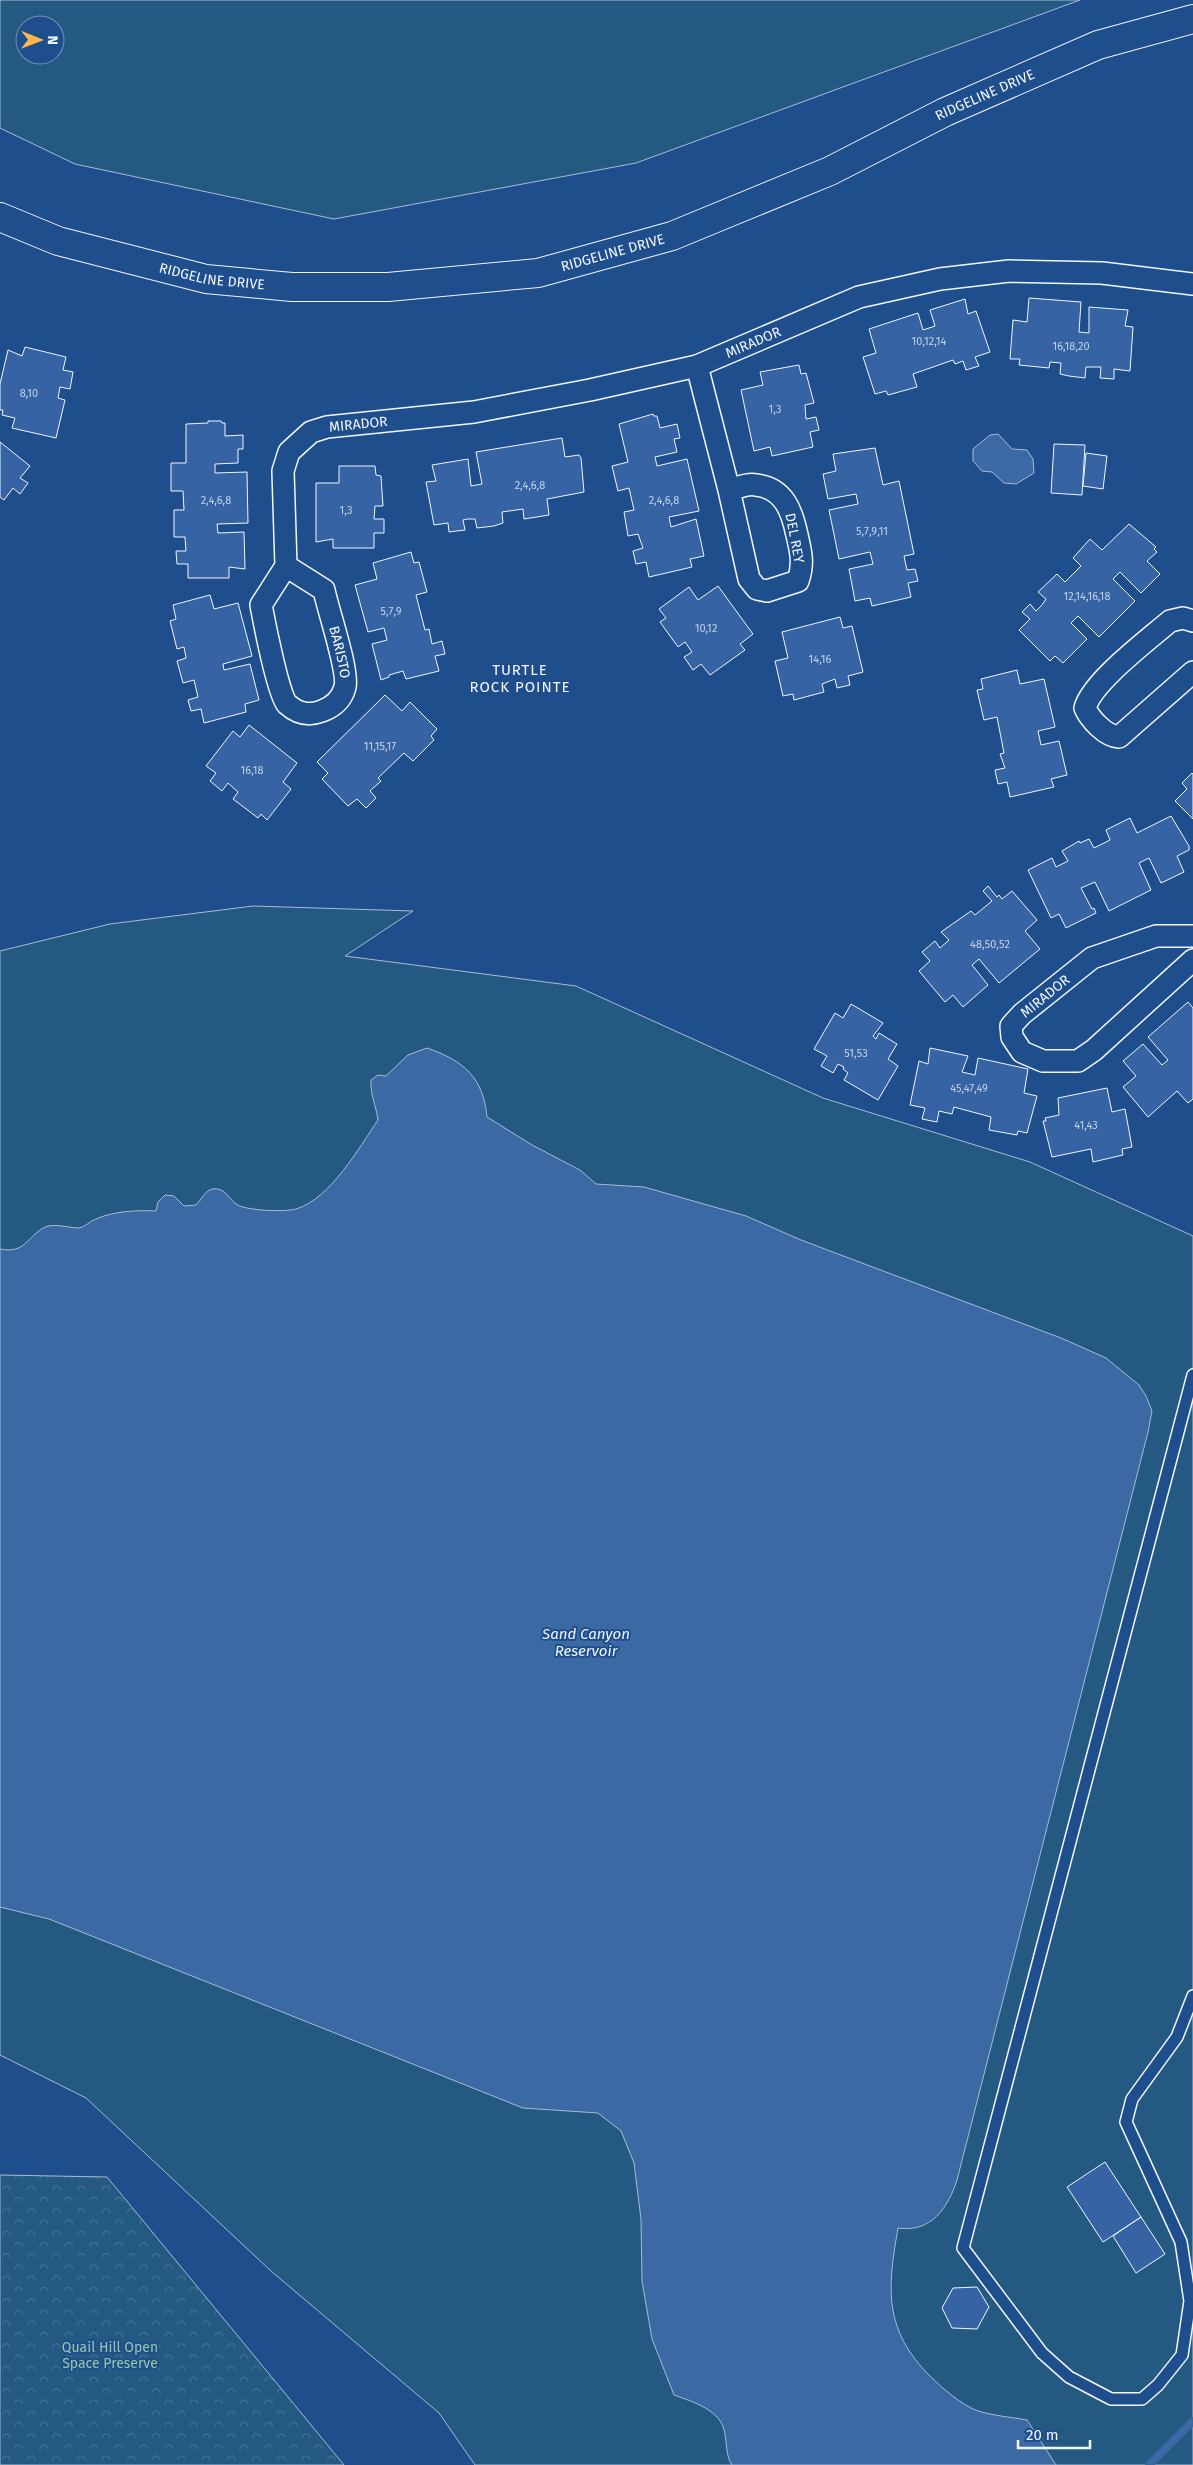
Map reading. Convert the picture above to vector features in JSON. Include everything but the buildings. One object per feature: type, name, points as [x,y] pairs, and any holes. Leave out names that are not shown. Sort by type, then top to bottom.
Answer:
[{"type":"street","name":"RIDGELINE DRIVE","points":[[0,217],[58,241],[216,280],[292,288],[388,287],[538,273],[672,236],[830,171],[945,112],[1098,45],[1193,19]]},
{"type":"street","name":"MIRADOR","points":[[286,566],[283,471],[289,452],[311,432],[327,427],[474,412],[590,390],[697,366],[859,297],[940,279],[1010,271],[1192,278]]},
{"type":"street","name":"DEL REY","points":[[697,366],[729,490],[749,579],[757,589],[767,590],[798,581],[803,561],[793,513],[785,500],[770,489],[754,484],[729,490]]},
{"type":"street","name":"BARISTO","points":[[286,566],[324,590],[342,663],[346,686],[338,701],[314,714],[300,713],[286,703],[272,658],[261,605],[286,566]]},
{"type":"street","points":[[1193,621],[1183,618],[1170,621],[1104,680],[1087,701],[1085,708],[1092,720],[1114,736],[1119,737],[1193,672]]},
{"type":"street","name":"MIRADOR","points":[[1193,936],[1156,936],[1092,958],[1022,1014],[1011,1026],[1012,1037],[1022,1052],[1043,1061],[1078,1061],[1094,1050],[1193,960]]},
{"type":"lane","points":[[1193,1374],[963,2248],[1042,2353],[1069,2377],[1110,2399],[1142,2399],[1158,2385],[1182,2354],[1190,2301],[1181,2242],[1126,2122],[1132,2099],[1176,2037],[1193,1996]]},
{"type":"green space","points":[[0,0],[1080,0],[636,163],[334,219],[75,164],[0,128]]},
{"type":"green space","name":"Sand Canyon Reservoir","points":[[253,906],[413,911],[345,956],[576,986],[823,1098],[1030,1162],[1193,1236],[1193,2465],[475,2465],[439,2413],[271,2271],[86,2098],[0,2055],[0,951],[110,924]]},
{"type":"green space","name":"Quail Hill Open Space Preserve","points":[[0,2175],[107,2177],[344,2465],[0,2465]]},
{"type":"water","points":[[998,434],[1012,449],[1027,450],[1033,459],[1034,473],[1016,484],[1004,483],[992,472],[982,471],[973,461],[973,449],[990,435]]},
{"type":"water","name":"Sand Canyon Reservoir","points":[[427,1048],[451,1059],[469,1072],[481,1091],[487,1117],[532,1145],[580,1170],[596,1184],[644,1187],[746,1216],[801,1240],[1061,1338],[1106,1358],[1139,1385],[1146,1396],[1152,1411],[1148,1432],[957,2180],[943,2209],[929,2222],[920,2227],[910,2229],[898,2228],[892,2268],[892,2304],[896,2322],[902,2338],[912,2355],[926,2372],[941,2387],[971,2408],[990,2414],[1027,2420],[1056,2465],[732,2465],[723,2426],[713,2413],[706,2408],[674,2395],[652,2339],[642,2281],[641,2219],[634,2163],[621,2131],[598,2113],[523,2108],[49,1919],[0,1907],[0,1249],[9,1250],[21,1247],[39,1231],[49,1226],[79,1228],[110,1214],[156,1211],[158,1202],[165,1195],[174,1196],[184,1206],[196,1205],[212,1189],[223,1191],[236,1204],[248,1208],[275,1211],[291,1210],[309,1203],[332,1184],[343,1171],[378,1120],[371,1090],[371,1080],[378,1075],[386,1076],[408,1055]]},
{"type":"waterway","points":[[1149,2465],[1193,2421]]},
{"type":"district","name":"TURTLE ROCK POINTE","points":[[520,678]]}]
